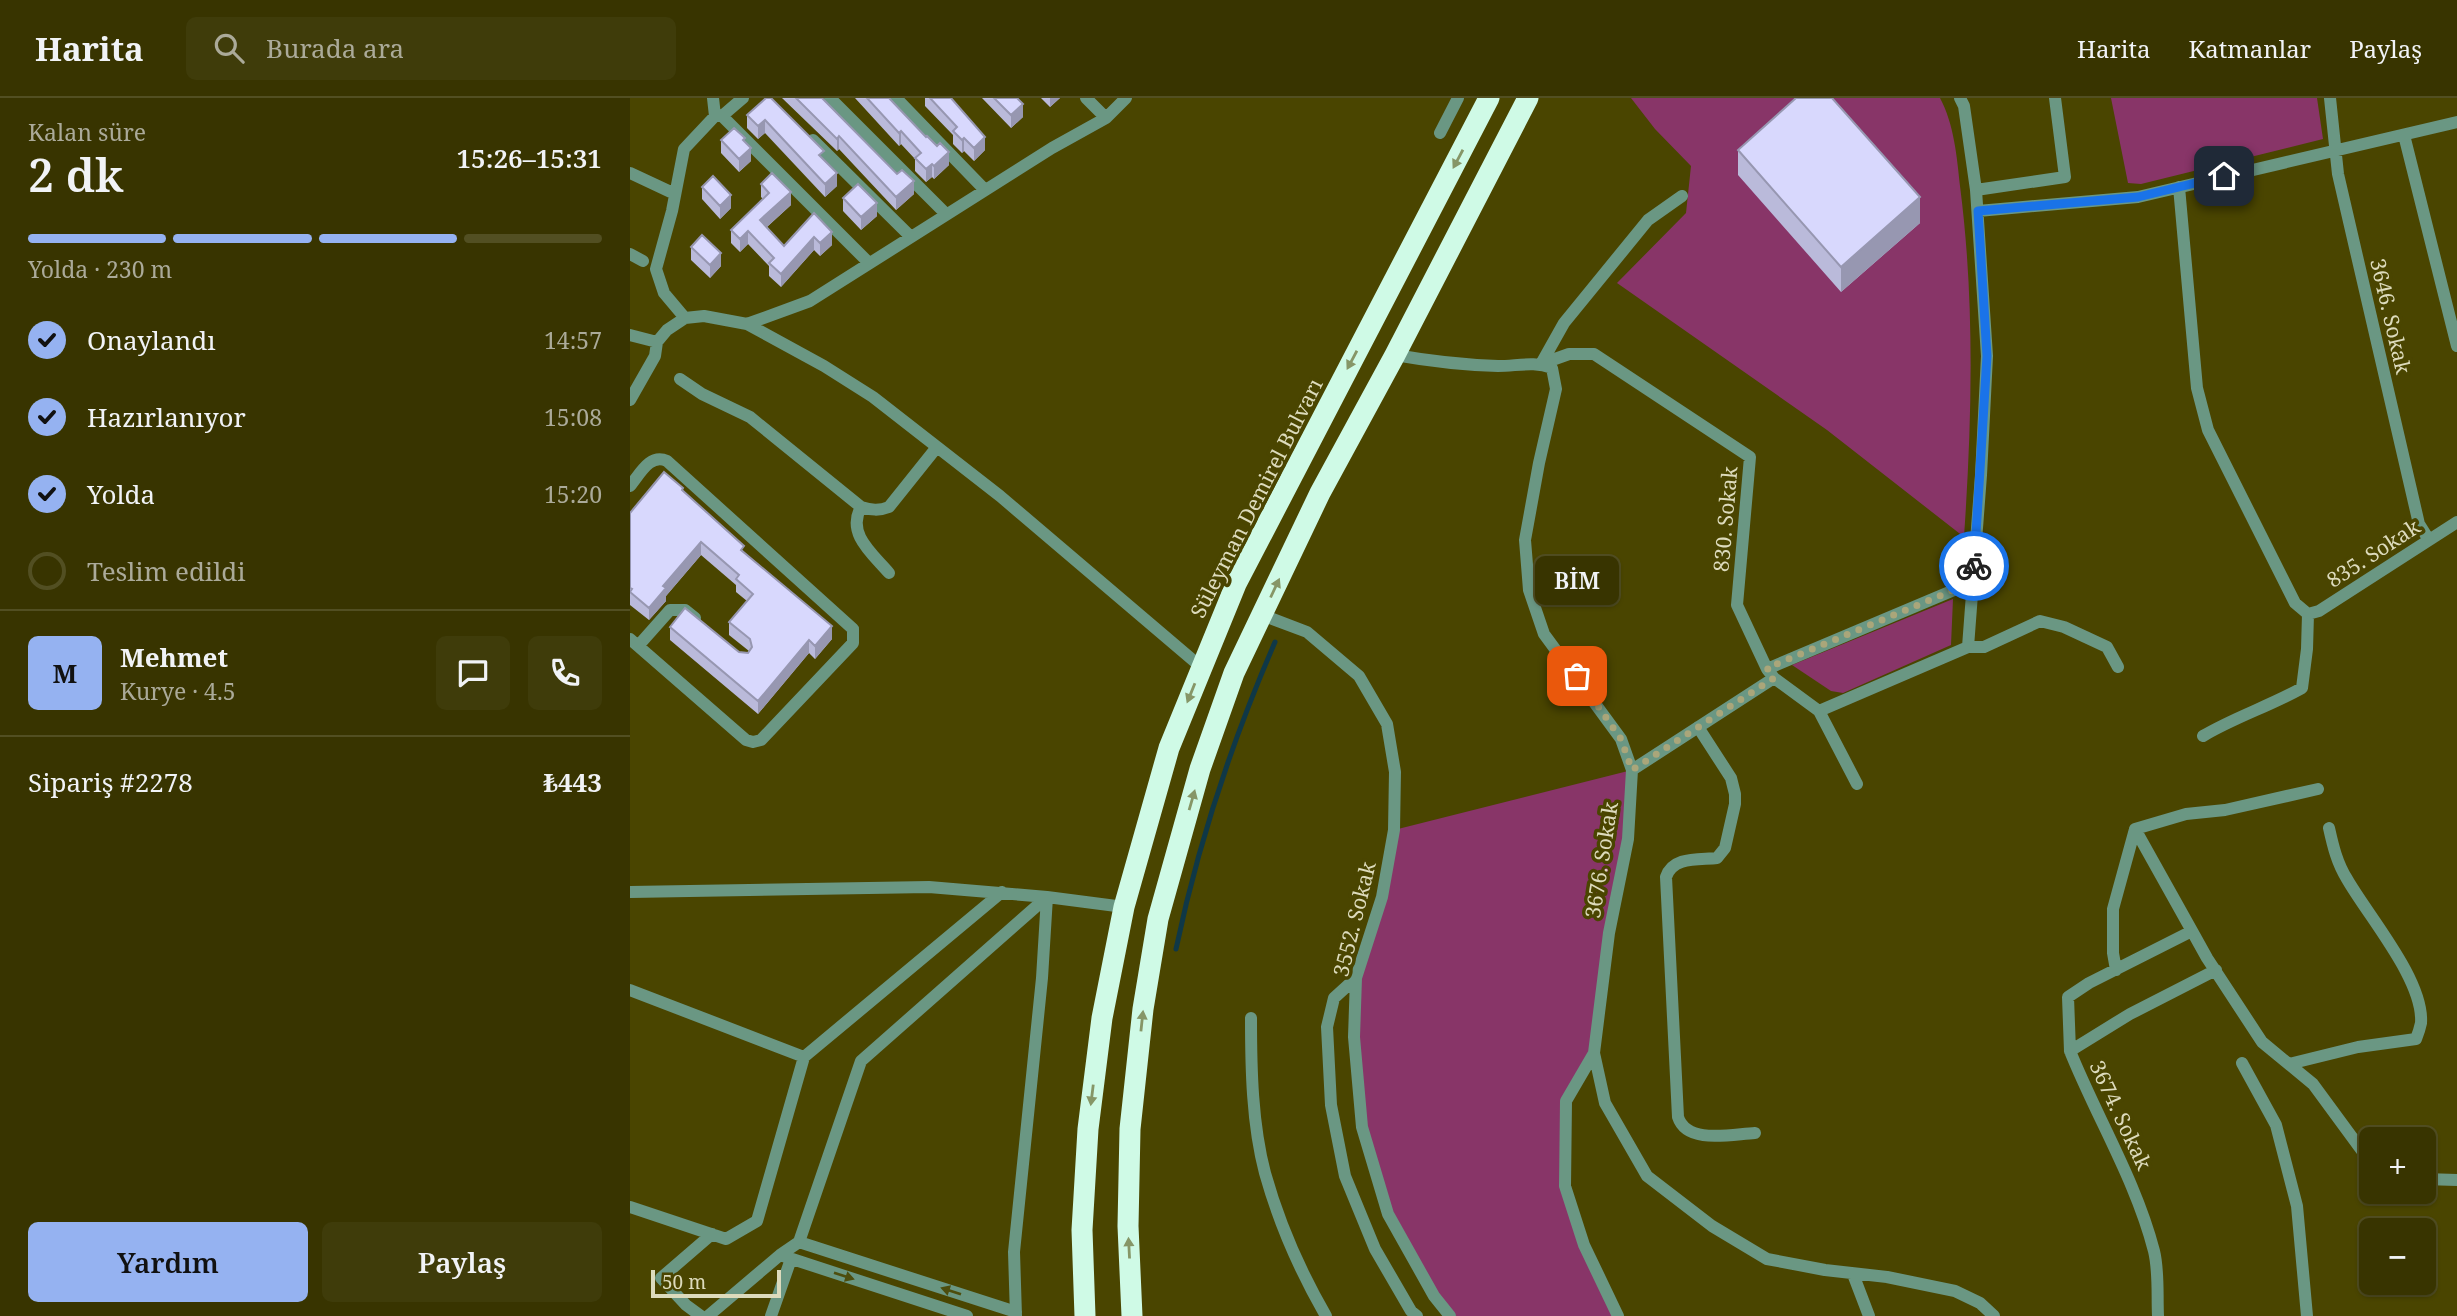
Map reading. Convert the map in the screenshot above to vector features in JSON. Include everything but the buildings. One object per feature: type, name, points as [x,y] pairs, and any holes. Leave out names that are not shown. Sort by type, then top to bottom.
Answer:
[{"type":"highway","name":"Süleyman Demirel Bulvarı","points":[[1084,1316],[1082,1230],[1088,1129],[1102,1018],[1124,907],[1169,748],[1236,584],[1489,98]]},
{"type":"highway","points":[[1132,1316],[1128,1226],[1130,1129],[1143,1009],[1158,919],[1200,769],[1234,673],[1320,493],[1528,98]]},
{"type":"street","points":[[713,98],[718,116],[869,263]]},
{"type":"street","points":[[685,318],[664,293],[656,270],[684,149],[718,116],[743,98]]},
{"type":"street","points":[[830,98],[946,215]]},
{"type":"street","points":[[896,98],[985,190]]},
{"type":"street","points":[[1086,98],[1106,118]]},
{"type":"street","points":[[747,324],[810,301],[1052,148],[1106,118],[1126,98]]},
{"type":"street","points":[[1440,133],[1458,98]]},
{"type":"street","points":[[1960,98],[1964,106],[1976,191],[1987,356],[1968,647]]},
{"type":"street","points":[[1976,191],[2064,177],[2055,98]]},
{"type":"street","name":"3646. Sokak","points":[[2330,98],[2335,151],[2419,524],[2429,540]]},
{"type":"street","points":[[1978,211],[2138,197],[2457,122]]},
{"type":"street","points":[[808,135],[911,237]]},
{"type":"street","points":[[2404,135],[2457,346]]},
{"type":"street","points":[[630,173],[675,194]]},
{"type":"street","points":[[2179,187],[2197,388],[2208,430],[2295,603],[2308,614],[2302,688],[2203,736]]},
{"type":"street","points":[[1395,355],[1498,366],[1541,364],[1564,323],[1647,220],[1682,196]]},
{"type":"street","points":[[630,254],[643,261]]},
{"type":"street","points":[[630,400],[655,356],[657,342],[667,330],[685,318],[704,316],[747,324],[824,366],[873,397],[1000,496],[1201,667]]},
{"type":"street","points":[[630,335],[657,342]]},
{"type":"street","name":"830. Sokak","points":[[1541,364],[1569,354],[1594,355],[1750,457],[1737,605],[1770,673],[1819,711],[1857,784]]},
{"type":"street","name":"3676. Sokak","points":[[1541,364],[1552,368],[1556,389],[1525,540],[1529,590],[1544,634],[1621,739],[1632,770],[1628,839],[1609,933],[1594,1053],[1605,1103],[1647,1176],[1712,1226],[1768,1259],[1853,1274],[1887,1277],[1955,1292],[1980,1303],[1994,1316]]},
{"type":"street","points":[[680,379],[702,394],[750,417],[860,507],[878,511],[889,508],[937,447]]},
{"type":"street","points":[[630,486],[653,459],[660,457],[667,461],[853,629],[854,635],[853,643],[761,740],[753,742],[746,740],[634,642],[670,610],[685,610],[705,626]]},
{"type":"street","points":[[860,507],[855,522],[859,538],[889,573]]},
{"type":"street","name":"835. Sokak","points":[[2308,614],[2319,611],[2457,522]]},
{"type":"street","points":[[1632,770],[1698,727],[1770,673],[1973,582]]},
{"type":"street","name":"3552. Sokak","points":[[1262,615],[1307,632],[1359,676],[1387,724],[1395,772],[1394,830],[1382,897],[1356,978],[1354,1037],[1362,1127],[1388,1214],[1434,1296],[1450,1316]]},
{"type":"street","points":[[1819,711],[1968,647],[1984,647],[2040,621],[2064,628],[2107,647],[2118,667]]},
{"type":"street","points":[[1698,727],[1731,778],[1735,804],[1725,848],[1717,858],[1680,862],[1672,866],[1666,877],[1678,1117],[1683,1127],[1692,1134],[1755,1133]]},
{"type":"street","points":[[2135,829],[2186,814],[2225,810],[2318,789]]},
{"type":"street","points":[[2289,1064],[2358,1047],[2416,1039],[2421,1023],[2414,989],[2402,965],[2346,878],[2334,852],[2329,828]]},
{"type":"street","points":[[2135,829],[2192,931],[2262,1042],[2313,1084],[2359,1147]]},
{"type":"street","points":[[2116,970],[2113,953],[2113,909],[2135,829]]},
{"type":"street","points":[[630,892],[929,887],[1002,892],[1124,907]]},
{"type":"street","points":[[630,1207],[726,1239],[757,1221],[804,1057],[1002,892]]},
{"type":"street","points":[[708,1316],[785,1257],[799,1242],[862,1061],[1047,897]]},
{"type":"street","points":[[799,1242],[1016,1314],[1014,1252],[1042,978],[1047,897]]},
{"type":"street","points":[[2070,1051],[2068,997],[2089,983],[2192,931]]},
{"type":"street","name":"3674. Sokak","points":[[2158,1316],[2155,1253],[2132,1185],[2070,1051],[2130,1014],[2216,970]]},
{"type":"street","points":[[1356,978],[1334,998],[1327,1027],[1331,1105],[1345,1176],[1375,1249],[1411,1311],[1417,1316]]},
{"type":"street","points":[[630,990],[804,1057]]},
{"type":"street","points":[[1251,1018],[1251,1072],[1265,1170],[1279,1217],[1304,1277],[1326,1316]]},
{"type":"street","points":[[1594,1053],[1566,1101],[1565,1186],[1584,1245],[1618,1316]]},
{"type":"street","points":[[2242,1063],[2276,1125],[2280,1138],[2297,1206],[2307,1316]]},
{"type":"street","points":[[1576,1085],[1601,1087]]},
{"type":"street","points":[[2436,1179],[2457,1180]]},
{"type":"street","points":[[701,1316],[685,1305],[661,1278],[712,1234]]},
{"type":"street","points":[[771,1316],[785,1257]]},
{"type":"street","points":[[785,1257],[967,1316]]},
{"type":"street","points":[[1853,1274],[1869,1316]]},
{"type":"shaded area","points":[[1631,98],[1940,98],[1949,119],[1956,152],[1968,273],[1971,361],[1964,537],[1827,430],[1617,283],[1686,213],[1691,166],[1655,129]]},
{"type":"shaded area","points":[[2111,98],[2317,98],[2323,139],[2141,184],[2128,183]]},
{"type":"shaded area","points":[[1953,599],[1951,645],[1843,693],[1831,691],[1792,665]]},
{"type":"shaded area","points":[[1632,770],[1594,1053],[1566,1102],[1565,1186],[1618,1316],[1450,1316],[1388,1214],[1362,1127],[1356,978],[1394,830]]},
{"type":"waterway","points":[[1176,949],[1218,793],[1244,717],[1275,642]]},
{"type":"way so far","points":[[1577,676],[1621,739],[1632,770],[1774,678],[1767,668],[1973,582],[1974,566]]},
{"type":"place","name":"BİM","points":[[1577,676]]},
{"type":"route","points":[[1974,566],[1987,356],[1978,211],[2138,197],[2224,176]]}]
